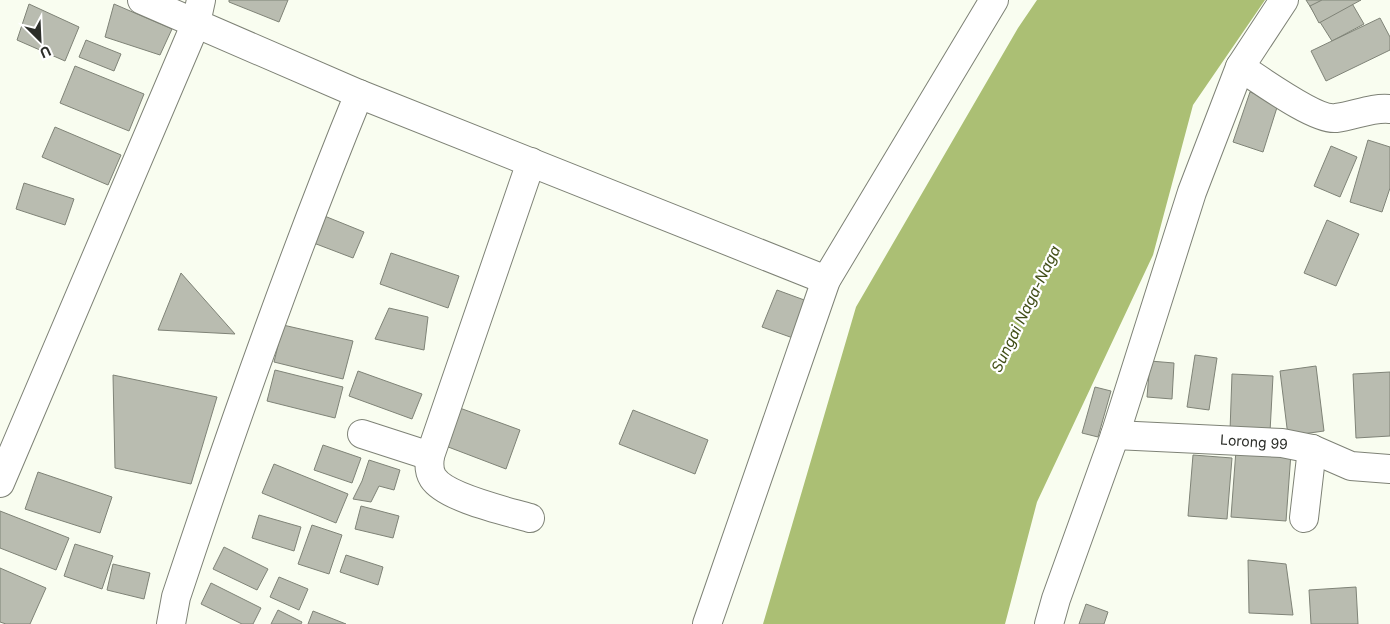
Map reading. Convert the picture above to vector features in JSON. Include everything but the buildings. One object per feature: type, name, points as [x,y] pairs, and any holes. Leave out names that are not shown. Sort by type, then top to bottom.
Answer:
[{"type":"street","points":[[142,0],[198,12],[359,94],[826,280]]},
{"type":"street","points":[[707,624],[826,280],[994,0]]},
{"type":"street","points":[[1049,624],[1114,434],[1192,192],[1240,67],[1284,0]]},
{"type":"street","points":[[0,484],[198,12]]},
{"type":"street","points":[[1240,67],[1284,96],[1329,118],[1390,109]]},
{"type":"street","points":[[171,624],[176,597],[252,372],[324,178],[359,94]]},
{"type":"street","points":[[530,518],[464,498],[445,490],[433,478],[429,466],[430,456],[531,162]]},
{"type":"street","points":[[362,434],[430,456]]},
{"type":"street","name":"Lorong 99","points":[[1114,434],[1282,443],[1312,449],[1351,466],[1390,469]]},
{"type":"street","points":[[1304,518],[1312,449]]},
{"type":"water","name":"Sungai Naga-Naga","points":[[1037,0],[1265,0],[1193,105],[1153,255],[1037,502],[1005,624],[763,624],[856,307],[1018,28]]}]
